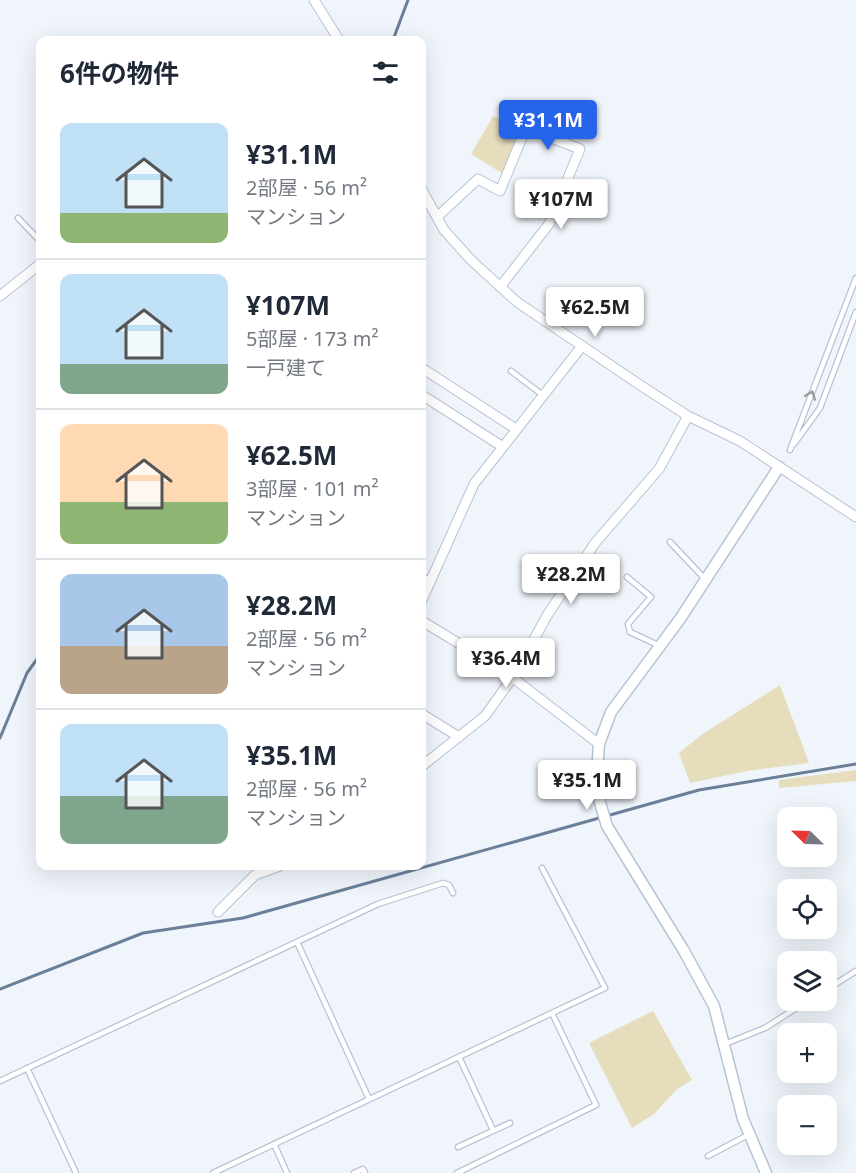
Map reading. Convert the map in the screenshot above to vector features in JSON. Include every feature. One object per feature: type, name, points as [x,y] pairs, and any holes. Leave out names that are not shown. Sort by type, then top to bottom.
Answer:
[{"type":"street","points":[[314,0],[337,36]]},
{"type":"street","points":[[328,36],[332,28]]},
{"type":"street","points":[[437,217],[478,179],[500,191],[526,128],[580,150],[549,224],[500,287]]},
{"type":"street","points":[[426,197],[437,217],[471,260],[517,302],[688,416],[740,441],[856,517]]},
{"type":"street","points":[[0,296],[36,267]]},
{"type":"street","points":[[426,578],[474,484],[582,346]]},
{"type":"street","points":[[426,371],[516,429]]},
{"type":"street","points":[[426,398],[503,447]]},
{"type":"street","points":[[426,763],[485,716],[513,677],[548,614],[595,543],[659,469],[688,416]]},
{"type":"street","points":[[766,1173],[749,1135],[714,1006],[607,826],[596,789],[599,744],[611,712],[660,646],[779,467]]},
{"type":"street","points":[[426,623],[513,677],[599,744]]},
{"type":"street","points":[[426,716],[459,737]]},
{"type":"street","points":[[218,912],[255,875],[269,870]]},
{"type":"lane","points":[[18,218],[36,237]]},
{"type":"lane","points":[[856,279],[790,450],[820,408],[856,312]]},
{"type":"lane","points":[[511,371],[544,396]]},
{"type":"lane","points":[[670,542],[705,579]]},
{"type":"lane","points":[[627,577],[651,597],[628,624],[630,632],[660,646]]},
{"type":"lane","points":[[214,1173],[605,988],[542,868]]},
{"type":"lane","points":[[0,1081],[392,898],[443,883],[449,885],[453,893]]},
{"type":"lane","points":[[297,942],[369,1099]]},
{"type":"lane","points":[[837,983],[856,971]]},
{"type":"lane","points":[[725,1044],[765,1028],[792,1011]]},
{"type":"lane","points":[[457,1173],[596,1105],[552,1013]]},
{"type":"lane","points":[[459,1057],[493,1130]]},
{"type":"lane","points":[[27,1068],[76,1173]]},
{"type":"lane","points":[[458,1147],[510,1123]]},
{"type":"lane","points":[[708,1156],[749,1135]]},
{"type":"lane","points":[[274,1144],[287,1173]]},
{"type":"lane","points":[[354,1173],[363,1169],[365,1173]]},
{"type":"shaded area","points":[[493,116],[523,130],[505,175],[471,154]]},
{"type":"shaded area","points":[[780,685],[809,763],[747,771],[690,783],[679,753],[701,735]]},
{"type":"shaded area","points":[[856,770],[856,781],[779,788],[779,780]]},
{"type":"shaded area","points":[[653,1011],[692,1080],[677,1089],[654,1114],[632,1128],[589,1043]]},
{"type":"waterway","points":[[394,36],[408,0]]},
{"type":"waterway","points":[[0,738],[27,673],[36,661]]},
{"type":"waterway","points":[[426,867],[699,790],[856,764]]},
{"type":"waterway","points":[[0,989],[143,933],[243,918],[414,870]]}]
